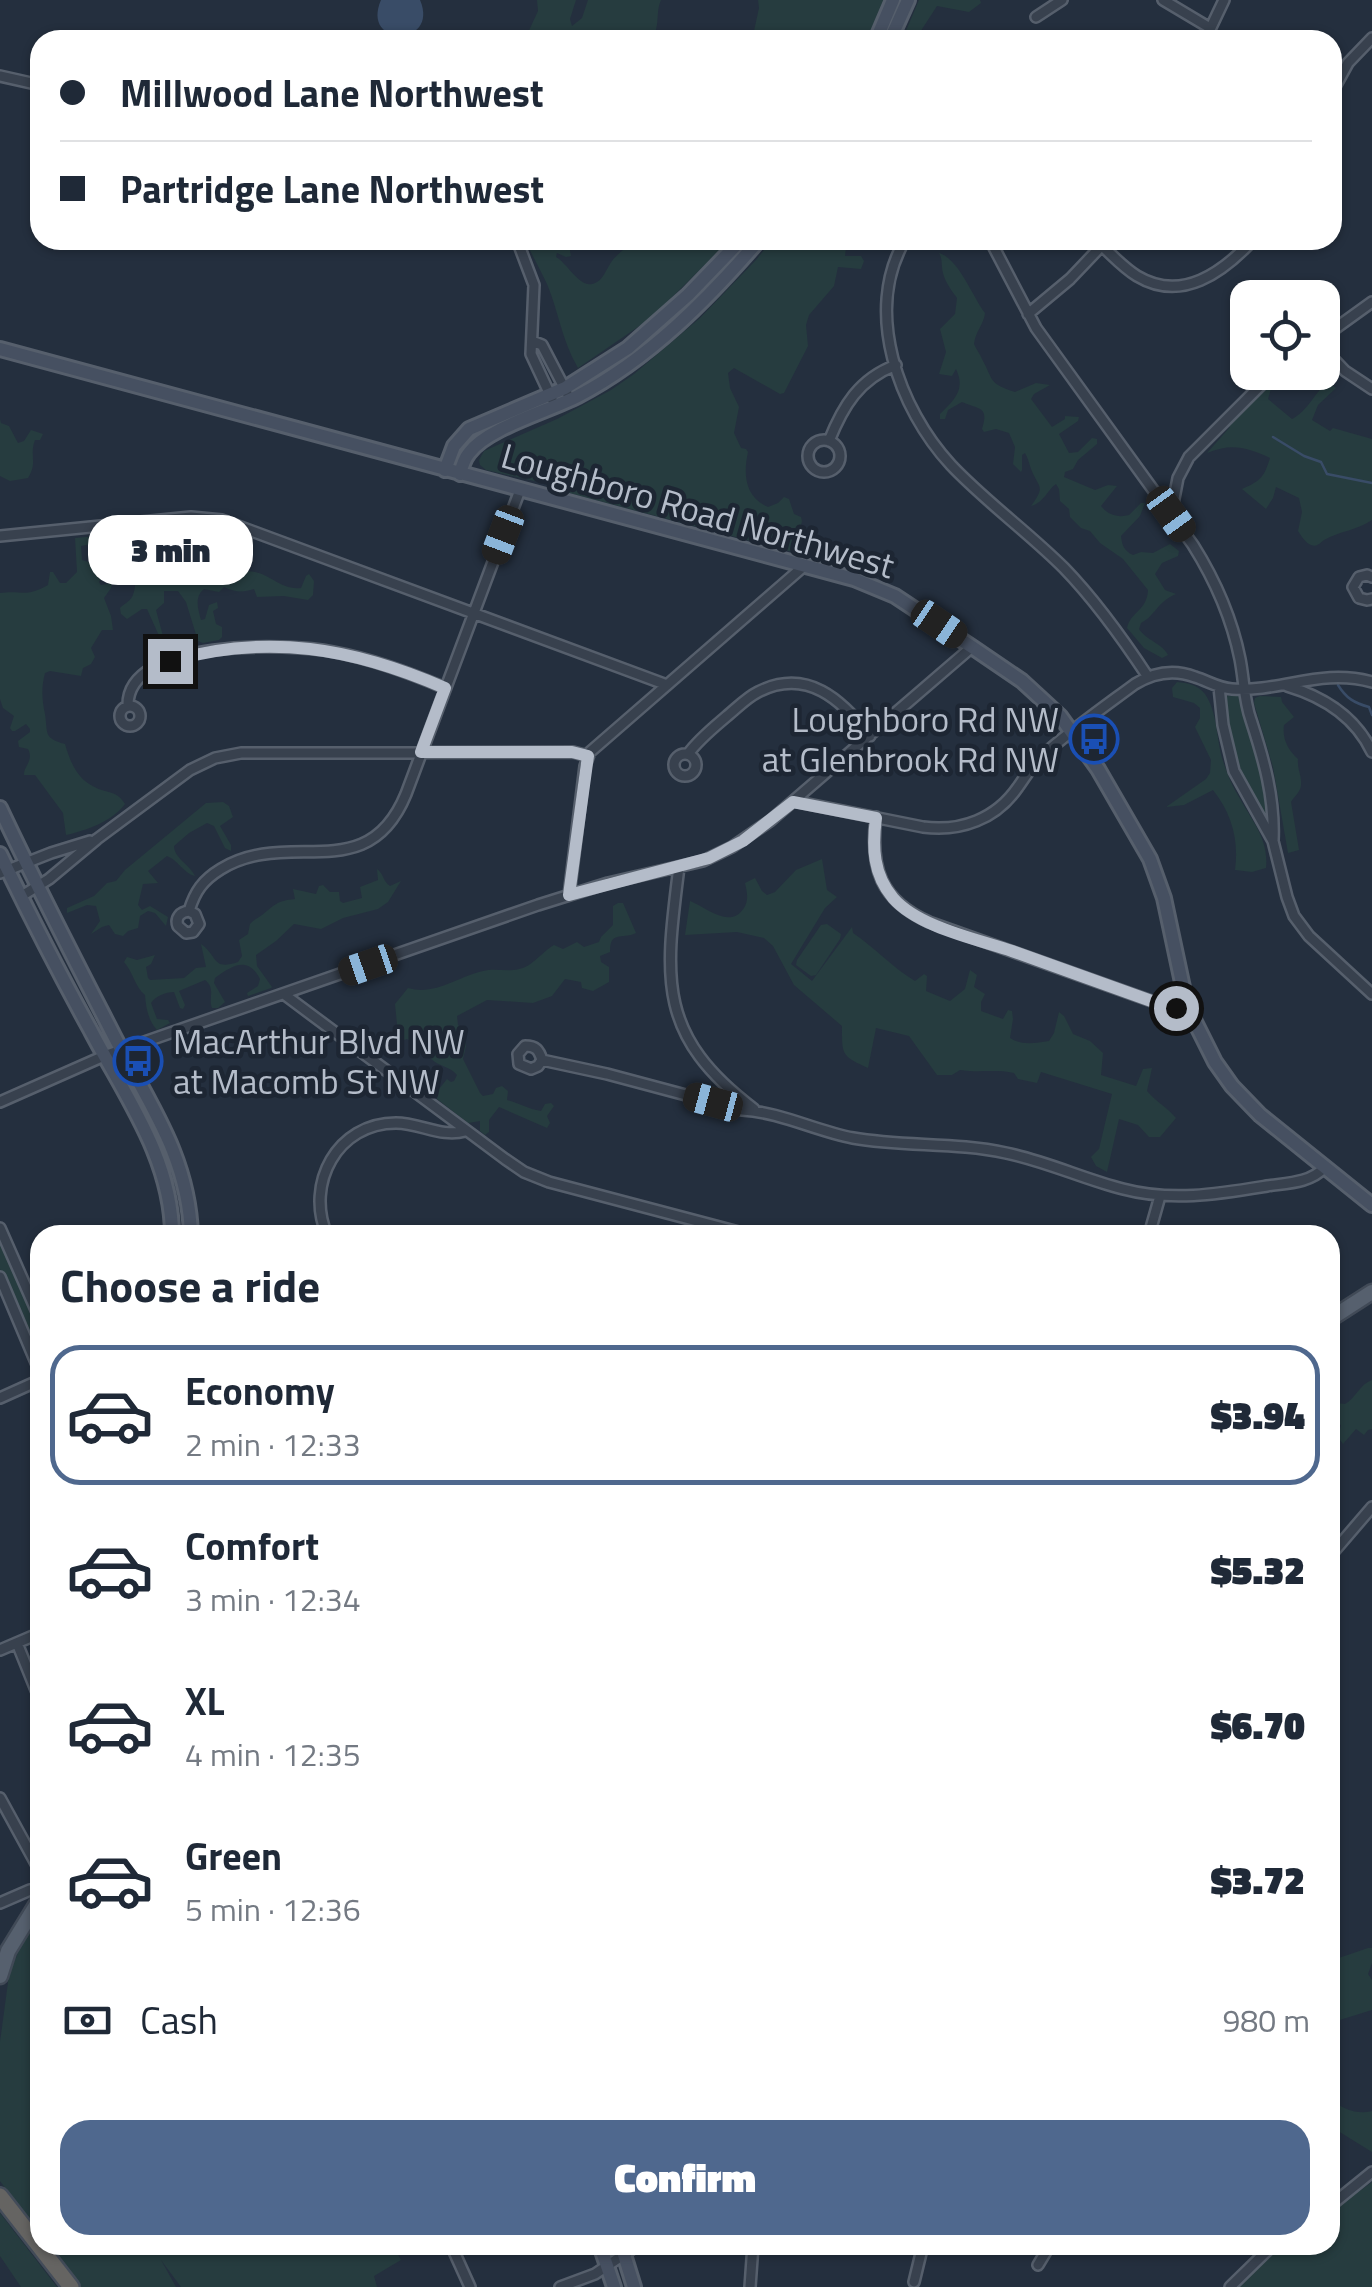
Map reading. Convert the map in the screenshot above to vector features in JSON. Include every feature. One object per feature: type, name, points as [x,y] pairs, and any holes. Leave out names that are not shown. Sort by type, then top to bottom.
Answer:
[{"type":"highway","points":[[0,2196],[30,2234]]},
{"type":"highway","points":[[46,2255],[71,2287]]},
{"type":"main road","points":[[880,30],[893,0]]},
{"type":"main road","points":[[894,30],[908,0]]},
{"type":"main road","points":[[567,394],[650,330],[731,250]]},
{"type":"main road","points":[[460,474],[467,455],[480,442],[553,401],[614,374],[658,341],[750,250]]},
{"type":"main road","name":"Loughboro Road Northwest","points":[[0,349],[883,590],[1035,692],[1072,732],[1098,769],[1155,872],[1187,1006],[1206,1047],[1232,1086],[1270,1124],[1372,1205]]},
{"type":"main road","points":[[445,470],[454,446],[469,429],[553,401]]},
{"type":"main road","points":[[0,808],[174,1148],[186,1189],[190,1225]]},
{"type":"main road","points":[[0,854],[4,871],[160,1162],[170,1200],[171,1225]]},
{"type":"main road","points":[[1340,1313],[1372,1292]]},
{"type":"main road","points":[[0,1976],[8,1950],[30,1915]]},
{"type":"main road","points":[[603,2255],[614,2287]]},
{"type":"main road","points":[[624,2255],[634,2287]]},
{"type":"street","points":[[1036,17],[1062,0]]},
{"type":"street","points":[[1162,0],[1210,28],[1224,0]]},
{"type":"street","points":[[1342,74],[1372,38]]},
{"type":"street","points":[[0,76],[30,83]]},
{"type":"street","points":[[520,250],[534,285],[531,354],[553,401]]},
{"type":"street","points":[[900,250],[887,291],[888,331],[913,410],[953,466],[1075,580],[1148,677]]},
{"type":"street","points":[[995,250],[1050,347],[1200,557],[1225,608],[1238,649],[1250,719],[1265,762],[1274,817],[1273,841],[1286,898],[1309,936],[1372,994]]},
{"type":"street","points":[[1028,314],[1097,250]]},
{"type":"street","points":[[1111,250],[1140,278],[1178,287],[1210,278],[1244,250]]},
{"type":"street","points":[[1340,325],[1372,302]]},
{"type":"street","points":[[532,341],[542,345],[567,394]]},
{"type":"street","points":[[829,441],[853,394],[874,375],[896,365]]},
{"type":"street","points":[[1340,366],[1372,389]]},
{"type":"street","points":[[1171,514],[1178,478],[1189,458],[1256,390]]},
{"type":"street","points":[[189,911],[198,888],[208,877],[245,858],[273,852],[360,846],[395,818],[520,490]]},
{"type":"street","points":[[0,536],[209,518],[251,530],[667,685]]},
{"type":"street","points":[[569,895],[588,756],[804,566]]},
{"type":"street","points":[[1372,577],[1359,577],[1353,588],[1359,598],[1372,599]]},
{"type":"street","points":[[128,706],[133,684],[152,668],[200,653],[262,646],[337,652],[445,688]]},
{"type":"street","points":[[0,1102],[104,1056],[569,895],[709,858],[732,847],[793,802],[972,647]]},
{"type":"street","points":[[793,802],[939,828],[960,827],[979,821],[1004,804],[1037,760],[1148,677],[1183,673],[1220,687],[1244,689],[1330,676],[1372,682]]},
{"type":"street","points":[[688,754],[698,740],[752,695],[784,684],[810,686],[830,694],[870,736]]},
{"type":"street","points":[[1283,685],[1317,696],[1338,709],[1361,733],[1372,752]]},
{"type":"street","points":[[1220,687],[1223,725],[1234,771],[1273,841]]},
{"type":"street","points":[[20,897],[38,888],[190,770],[214,758],[241,753],[421,752],[572,752],[588,756]]},
{"type":"street","points":[[876,818],[874,846],[879,875],[892,896],[910,913],[1157,1003],[1173,1008],[1187,1006]]},
{"type":"street","points":[[4,871],[97,839]]},
{"type":"street","points":[[679,867],[669,959],[676,1010],[690,1042],[710,1071],[756,1111]]},
{"type":"street","points":[[285,994],[524,1172],[696,1225]]},
{"type":"street","points":[[542,1060],[848,1137],[1007,1153],[1109,1185],[1160,1196],[1219,1194],[1311,1178],[1324,1168]]},
{"type":"street","points":[[324,1225],[319,1206],[321,1180],[335,1152],[353,1136],[383,1124],[412,1124],[447,1134],[465,1131]]},
{"type":"street","points":[[1152,1225],[1160,1196]]},
{"type":"street","points":[[0,1228],[30,1296]]},
{"type":"street","points":[[0,1277],[30,1348]]},
{"type":"street","points":[[0,1398],[30,1384]]},
{"type":"street","points":[[1340,1544],[1372,1507]]},
{"type":"street","points":[[0,1650],[30,1637]]},
{"type":"street","points":[[17,1643],[30,1675]]},
{"type":"street","points":[[0,1798],[30,1854]]},
{"type":"street","points":[[0,1904],[30,1890]]},
{"type":"street","points":[[1340,2198],[1372,2172]]},
{"type":"street","points":[[456,2255],[470,2287]]},
{"type":"street","points":[[560,2287],[595,2274],[617,2255]]},
{"type":"street","points":[[750,2287],[752,2255]]},
{"type":"street","points":[[914,2282],[921,2255]]},
{"type":"street","points":[[1038,2265],[1044,2255]]},
{"type":"street","points":[[1230,2287],[1264,2255]]},
{"type":"green space","points":[[537,0],[576,0],[570,19],[572,26],[582,18],[588,0],[661,0],[656,30],[529,30],[538,11]]},
{"type":"green space","points":[[758,0],[885,0],[872,30],[754,30]]},
{"type":"green space","points":[[919,0],[980,0],[969,12],[937,6],[921,30],[906,30]]},
{"type":"green space","points":[[530,250],[570,250],[571,256],[557,253],[556,257],[582,282],[592,284],[602,278],[624,250],[720,250],[651,318],[578,368]]},
{"type":"green space","points":[[764,250],[846,250],[845,256],[861,256],[864,261],[861,269],[838,267],[834,286],[809,315],[808,346],[784,393],[734,368],[728,373],[739,407],[734,433],[741,448],[748,452],[750,491],[768,507],[784,497],[789,499],[794,514],[802,521],[795,550],[565,492],[480,465],[484,451],[557,419],[634,374],[700,318]]},
{"type":"green space","points":[[939,253],[959,270],[985,313],[974,344],[993,380],[1015,392],[1036,383],[1050,385],[1031,399],[1052,427],[1065,416],[1079,417],[1059,434],[1069,453],[1078,452],[1092,438],[1097,439],[1097,444],[1064,477],[1095,490],[1117,486],[1101,506],[1114,515],[1129,515],[1145,503],[1140,516],[1121,536],[1124,547],[1133,555],[1153,553],[1170,544],[1179,551],[1178,556],[1162,563],[1155,574],[1165,590],[1176,594],[1164,601],[1139,629],[1168,655],[1162,658],[1144,648],[1127,628],[1145,602],[1148,590],[1123,559],[1070,517],[1056,484],[1031,506],[1040,487],[1025,453],[1021,472],[1013,464],[1015,447],[1009,433],[996,429],[984,432],[983,412],[962,402],[948,410],[945,419],[940,419],[960,383],[956,369],[952,376],[939,374],[946,352],[940,329],[955,314],[957,298],[944,276]]},
{"type":"green space","points":[[1265,390],[1271,390],[1268,399],[1292,419],[1320,390],[1334,390],[1318,405],[1312,420],[1330,431],[1333,428],[1372,439],[1372,520],[1317,545],[1306,542],[1298,531],[1302,512],[1299,498],[1276,487],[1266,509],[1242,489],[1260,478],[1270,458],[1239,448],[1207,453]]},
{"type":"green space","points":[[0,419],[18,443],[31,430],[43,434],[35,440],[28,478],[10,481],[0,476]]},
{"type":"green space","points":[[97,536],[96,543],[81,546],[82,560],[106,564],[99,582],[112,583],[104,598],[113,630],[102,630],[91,648],[95,657],[83,668],[81,676],[45,673],[43,699],[48,734],[65,744],[78,774],[96,788],[117,795],[125,804],[106,820],[66,835],[63,813],[35,775],[24,775],[30,753],[19,747],[18,741],[30,729],[26,724],[12,731],[14,716],[3,708],[0,699],[0,593],[40,589],[48,585],[50,572],[60,583],[66,583],[77,572],[75,538]]},
{"type":"green space","points":[[168,557],[180,561],[189,558],[209,568],[231,563],[242,572],[258,573],[293,588],[301,588],[309,574],[314,581],[313,595],[308,600],[257,597],[254,589],[204,589],[198,599],[201,620],[205,619],[209,605],[217,602],[218,608],[213,611],[216,624],[222,627],[222,637],[203,643],[198,641],[186,602],[178,591],[164,591],[164,603],[156,610],[163,636],[160,638],[147,609],[127,619],[120,608],[132,597],[144,559],[163,562]]},
{"type":"green space","points":[[1177,682],[1199,688],[1209,701],[1223,761],[1262,839],[1266,868],[1252,872],[1235,870],[1233,828],[1213,790],[1184,805],[1166,807],[1210,773],[1211,760],[1195,727],[1200,708],[1173,697],[1172,688]]},
{"type":"green space","points":[[1260,696],[1281,697],[1294,717],[1284,725],[1284,730],[1286,744],[1298,759],[1301,779],[1300,789],[1291,802],[1299,850],[1288,853],[1273,767],[1254,703]]},
{"type":"green space","points":[[1240,697],[1260,761],[1271,820],[1267,822],[1244,777],[1229,734],[1224,699]]},
{"type":"green space","points":[[223,802],[233,817],[220,826],[231,851],[225,848],[214,826],[207,823],[174,846],[195,876],[167,856],[148,871],[158,883],[143,884],[138,905],[142,910],[150,906],[168,917],[166,926],[148,911],[140,916],[138,928],[123,936],[115,934],[109,925],[91,934],[100,921],[96,906],[87,905],[67,913],[67,908],[116,881],[206,803]]},
{"type":"green space","points":[[822,859],[827,890],[837,897],[825,908],[791,964],[812,981],[852,927],[853,933],[907,976],[915,981],[927,976],[926,991],[950,1001],[965,989],[970,970],[977,975],[974,987],[985,994],[981,1011],[1003,1019],[1008,1010],[1012,1011],[1010,1038],[1024,1043],[1049,1041],[1059,1012],[1073,1034],[1090,1041],[1103,1053],[1101,1075],[1136,1086],[1143,1069],[1152,1068],[1147,1091],[1176,1118],[1160,1137],[1149,1137],[1138,1125],[1119,1119],[1107,1172],[1096,1166],[1091,1157],[1099,1149],[1112,1094],[1041,1072],[1037,1083],[1000,1071],[960,1070],[952,1075],[937,1075],[909,1036],[876,1028],[868,1068],[845,1053],[842,1026],[794,985],[773,946],[764,938],[737,932],[685,935],[690,901],[718,915],[732,917],[746,905],[745,883],[755,878],[767,895],[796,870]]},
{"type":"green space","points":[[377,869],[390,886],[401,881],[388,902],[321,929],[294,924],[256,955],[257,966],[271,988],[248,996],[260,979],[250,967],[240,965],[215,978],[225,1002],[218,1008],[212,1008],[210,986],[205,980],[179,991],[183,1009],[174,992],[155,998],[151,1003],[157,1019],[170,1023],[157,1030],[154,1026],[145,995],[124,962],[127,957],[137,960],[155,955],[146,967],[150,980],[184,978],[196,968],[206,967],[201,944],[219,963],[238,962],[242,956],[239,940],[248,934],[250,924],[276,904],[295,899],[293,889],[316,894],[323,885],[330,892],[339,892],[343,903],[362,898],[360,887],[378,880]]},
{"type":"green space","points":[[623,903],[636,933],[614,938],[610,952],[600,956],[601,962],[609,967],[609,982],[593,991],[582,988],[581,982],[565,979],[552,996],[533,1003],[487,1000],[457,1016],[466,1046],[463,1059],[483,1096],[502,1086],[508,1091],[507,1100],[541,1111],[545,1104],[554,1106],[547,1116],[547,1128],[499,1107],[489,1120],[489,1132],[485,1135],[480,1131],[480,1121],[468,1123],[437,1099],[447,1079],[454,1081],[457,1075],[407,1039],[395,1043],[395,1004],[408,988],[427,990],[483,971],[523,968],[554,945],[563,949],[577,942],[584,947],[599,942],[613,925],[613,906]]},
{"type":"green space","points":[[827,924],[841,934],[840,939],[816,975],[811,976],[796,965],[797,960],[821,925]]},
{"type":"green space","points":[[0,1235],[30,1305],[30,1337],[0,1269]]},
{"type":"green space","points":[[1372,1380],[1372,1429],[1364,1435],[1356,1429],[1343,1444],[1340,1403],[1345,1404]]},
{"type":"green space","points":[[30,1930],[30,2222],[0,2181],[0,2042],[9,1975]]},
{"type":"green space","points":[[1372,1948],[1368,1974],[1372,1980],[1372,2010],[1340,2020],[1340,1958]]},
{"type":"green space","points":[[1340,2105],[1372,2111],[1372,2152],[1340,2132]]},
{"type":"green space","points":[[1372,2182],[1372,2287],[1236,2287],[1273,2255],[1340,2255],[1340,2205]]},
{"type":"green space","points":[[0,2213],[57,2287],[21,2287],[0,2256]]},
{"type":"green space","points":[[54,2255],[398,2255],[401,2260],[374,2276],[377,2287],[181,2287],[161,2260],[176,2287],[78,2287]]},
{"type":"water","points":[[381,0],[420,0],[423,15],[415,30],[385,30],[377,16]]},
{"type":"waterway","points":[[1273,437],[1321,462],[1327,474],[1372,483]]},
{"type":"waterway","points":[[1338,685],[1351,699],[1369,707],[1372,715]]},
{"type":"place","name":"Loughboro Rd NW at Glenbrook Rd NW","points":[[1094,739]]},
{"type":"place","name":"MacArthur Blvd NW at Macomb St NW","points":[[138,1061]]},
{"type":"route","points":[[170,661],[212,651],[262,646],[307,648],[359,657],[445,688],[421,752],[579,752],[588,756],[569,895],[709,858],[743,841],[793,802],[810,805],[876,818],[874,846],[879,875],[898,904],[910,913],[1176,1008]]}]
